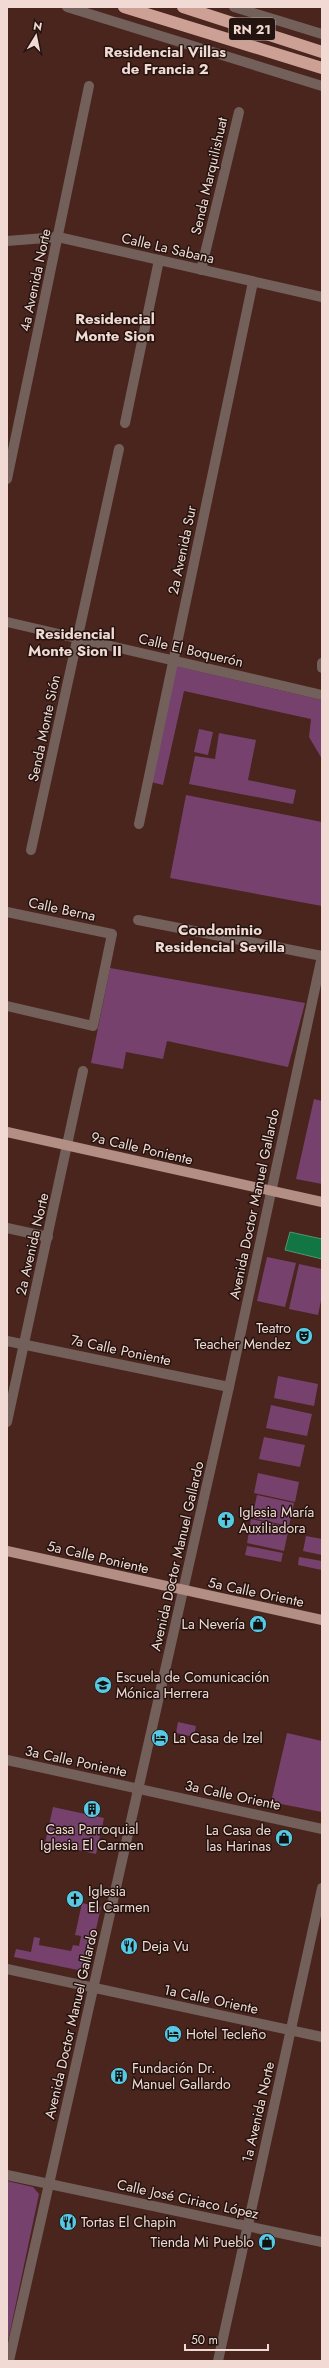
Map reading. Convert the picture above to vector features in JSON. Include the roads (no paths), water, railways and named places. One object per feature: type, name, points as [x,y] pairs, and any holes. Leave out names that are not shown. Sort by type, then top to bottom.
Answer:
[{"type":"highway","name":"RN 21","points":[[124,7],[322,68]]},
{"type":"highway","name":"RN 21","points":[[183,7],[322,52]]},
{"type":"main road","name":"9a Calle Poniente","points":[[7,1132],[322,1202]]},
{"type":"main road","name":"5a Calle Poniente","points":[[7,1551],[184,1590]]},
{"type":"main road","name":"5a Calle Oriente","points":[[184,1590],[322,1620]]},
{"type":"street","points":[[67,7],[322,86]]},
{"type":"street","points":[[234,7],[322,34]]},
{"type":"street","name":"4a Avenida Norte","points":[[7,478],[89,86]]},
{"type":"street","name":"Senda Marquilishuat","points":[[201,270],[239,112]]},
{"type":"street","name":"Calle La Sabana","points":[[7,241],[58,237],[322,298]]},
{"type":"street","points":[[125,423],[159,260]]},
{"type":"street","name":"2a Avenida Sur","points":[[139,824],[253,282]]},
{"type":"street","name":"Senda Monte Sión","points":[[32,850],[119,449]]},
{"type":"street","name":"Calle El Boquerón","points":[[7,622],[322,695]]},
{"type":"street","points":[[322,663],[322,668]]},
{"type":"street","name":"Calle Berna","points":[[7,912],[112,934],[93,1026],[7,1006]]},
{"type":"street","points":[[138,920],[322,956]]},
{"type":"street","name":"Avenida Doctor Manuel Gallardo","points":[[9,2361],[230,1387],[322,956]]},
{"type":"street","name":"2a Avenida Norte","points":[[7,1422],[69,1146],[83,1071]]},
{"type":"street","points":[[7,1228],[48,1237]]},
{"type":"street","name":"7a Calle Poniente","points":[[7,1341],[230,1387]]},
{"type":"street","name":"3a Calle Poniente","points":[[7,1760],[139,1790]]},
{"type":"street","name":"3a Calle Oriente","points":[[139,1790],[322,1829]]},
{"type":"street","name":"1a Avenida Norte","points":[[218,2361],[246,2226],[322,1888]]},
{"type":"street","name":"1a Calle Oriente","points":[[7,1969],[322,2037]]},
{"type":"street","name":"Calle José Ciriaco López","points":[[7,2175],[322,2242]]},
{"type":"place","name":"Teatro Teacher Mendez","points":[[304,1336]]},
{"type":"place","name":"Iglesia María Auxiliadora","points":[[226,1520]]},
{"type":"place","name":"La Nevería","points":[[258,1624]]},
{"type":"place","name":"Escuela de Comunicación Mónica Herrera","points":[[103,1685]]},
{"type":"place","name":"La Casa de Izel","points":[[160,1738]]},
{"type":"place","name":"Casa Parroquial Iglesia El Carmen","points":[[92,1809]]},
{"type":"place","name":"La Casa de las Harinas","points":[[284,1838]]},
{"type":"place","name":"Iglesia El Carmen","points":[[75,1899]]},
{"type":"place","name":"Deja Vu","points":[[129,1946]]},
{"type":"place","name":"Hotel Tecleño","points":[[173,2034]]},
{"type":"place","name":"Fundación Dr. Manuel Gallardo","points":[[119,2076]]},
{"type":"place","name":"Tortas El Chapin","points":[[68,2222]]},
{"type":"place","name":"Tienda Mi Pueblo","points":[[267,2242]]},
{"type":"district","name":"Residencial Villas de Francia 2","points":[[165,60]]},
{"type":"district","name":"Residencial Monte Sion","points":[[115,328]]},
{"type":"district","name":"Residencial Monte Sion II","points":[[75,642]]},
{"type":"district","name":"Condominio Residencial Sevilla","points":[[220,938]]}]
